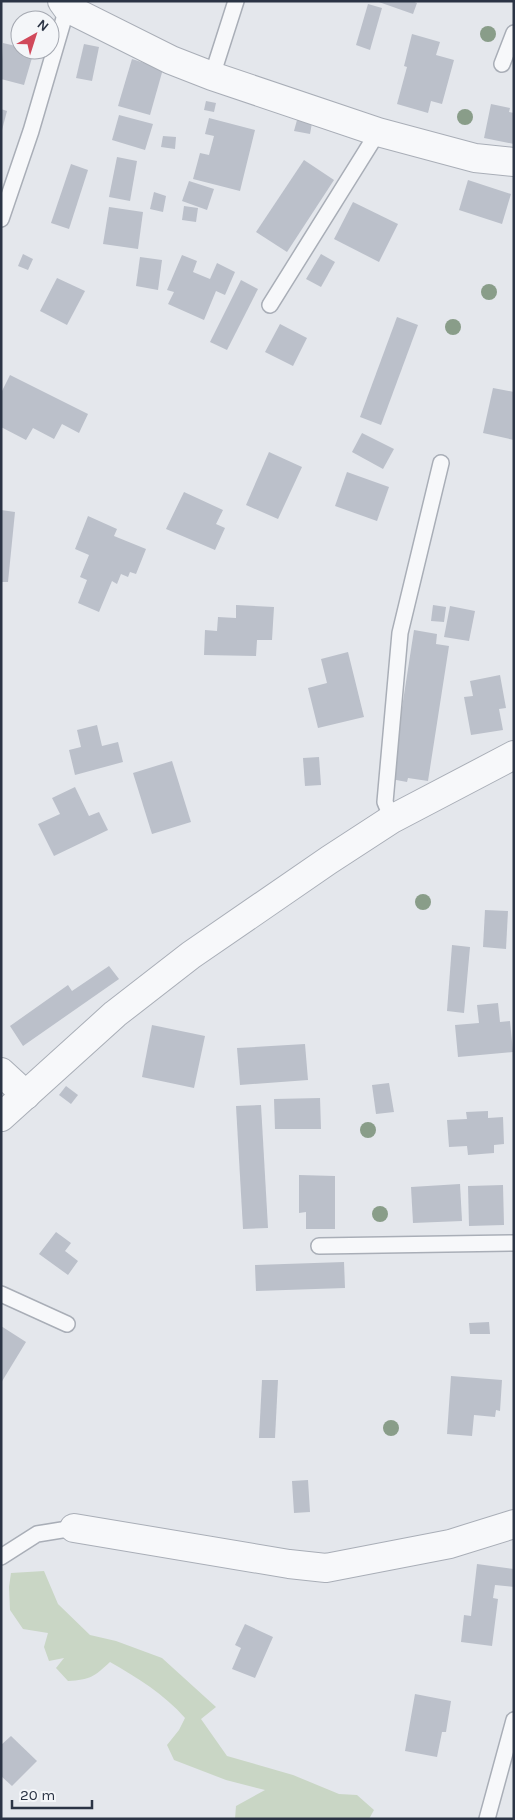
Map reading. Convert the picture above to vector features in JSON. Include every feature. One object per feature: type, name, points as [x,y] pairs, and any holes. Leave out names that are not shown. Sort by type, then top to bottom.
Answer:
[{"type":"street","points":[[64,5],[171,60],[212,76],[378,132],[475,158],[514,162]]},
{"type":"street","points":[[1,1117],[115,1014],[191,955],[392,819],[514,755]]},
{"type":"street","points":[[1,1072],[26,1095]]},
{"type":"street","points":[[74,1528],[289,1564],[326,1568],[450,1544],[514,1524]]},
{"type":"lane","points":[[212,76],[236,1]]},
{"type":"lane","points":[[1,219],[31,131],[64,5]]},
{"type":"lane","points":[[502,64],[514,33]]},
{"type":"lane","points":[[270,305],[378,132]]},
{"type":"lane","points":[[392,819],[385,802],[400,633],[441,462]]},
{"type":"lane","points":[[319,1246],[514,1243]]},
{"type":"lane","points":[[1,1294],[67,1324]]},
{"type":"lane","points":[[1,1557],[37,1534],[74,1528]]},
{"type":"lane","points":[[487,1819],[514,1720]]},
{"type":"green space","points":[[44,1571],[58,1604],[90,1635],[116,1641],[162,1658],[216,1707],[201,1719],[227,1756],[293,1775],[339,1794],[357,1795],[374,1810],[369,1819],[235,1819],[236,1806],[265,1790],[226,1780],[174,1760],[167,1745],[179,1730],[185,1718],[177,1709],[140,1680],[110,1662],[92,1676],[82,1680],[68,1681],[56,1668],[64,1658],[49,1661],[44,1647],[48,1633],[23,1629],[10,1610],[9,1587],[11,1573]]},
{"type":"building","points":[[376,1],[412,1],[417,3],[413,14]]},
{"type":"building","points":[[368,4],[382,8],[370,50],[356,45]]},
{"type":"building","points":[[412,34],[440,42],[436,55],[454,60],[442,104],[431,101],[428,113],[397,104],[407,67],[404,66]]},
{"type":"building","points":[[3,43],[10,45],[10,60],[31,60],[24,85],[1,79]]},
{"type":"building","points":[[84,44],[99,47],[92,81],[76,78]]},
{"type":"building","points":[[132,59],[163,69],[150,115],[118,106]]},
{"type":"building","points":[[206,101],[216,103],[214,112],[204,110]]},
{"type":"building","points":[[491,104],[510,108],[509,112],[514,113],[514,144],[484,138]]},
{"type":"building","points":[[1,109],[7,111],[2,130],[1,130]]},
{"type":"building","points":[[119,115],[153,124],[145,150],[112,140]]},
{"type":"building","points":[[209,118],[255,130],[240,191],[193,179],[200,153],[209,155],[214,136],[205,134]]},
{"type":"building","points":[[297,120],[312,123],[310,134],[294,131]]},
{"type":"building","points":[[163,136],[176,137],[175,149],[161,147]]},
{"type":"building","points":[[117,157],[137,161],[130,201],[109,197]]},
{"type":"building","points":[[304,160],[334,180],[287,252],[256,232]]},
{"type":"building","points":[[71,164],[88,170],[69,229],[51,223]]},
{"type":"building","points":[[468,180],[511,194],[502,224],[459,210]]},
{"type":"building","points":[[189,181],[214,189],[207,210],[182,201]]},
{"type":"building","points":[[154,192],[166,196],[163,212],[150,209]]},
{"type":"building","points":[[353,202],[398,224],[379,262],[334,239]]},
{"type":"building","points":[[184,206],[198,208],[196,222],[182,220]]},
{"type":"building","points":[[109,207],[143,212],[138,249],[103,244]]},
{"type":"building","points":[[23,254],[33,259],[28,270],[18,266]]},
{"type":"building","points":[[321,254],[335,262],[321,287],[306,279]]},
{"type":"building","points":[[182,255],[197,261],[193,272],[210,279],[217,263],[235,272],[225,295],[216,291],[204,320],[168,304],[174,292],[167,290]]},
{"type":"building","points":[[140,257],[162,260],[158,290],[136,286]]},
{"type":"building","points":[[57,278],[85,291],[67,325],[40,311]]},
{"type":"building","points":[[241,280],[258,289],[227,350],[210,342]]},
{"type":"building","points":[[397,317],[418,325],[381,425],[360,417]]},
{"type":"building","points":[[280,324],[307,338],[293,366],[265,352]]},
{"type":"building","points":[[10,375],[88,414],[79,433],[62,424],[54,439],[33,428],[26,440],[1,427],[1,393]]},
{"type":"building","points":[[493,388],[514,392],[514,440],[483,433]]},
{"type":"building","points":[[362,433],[394,449],[383,469],[352,452]]},
{"type":"building","points":[[269,452],[302,467],[278,519],[246,505]]},
{"type":"building","points":[[347,472],[389,487],[377,521],[335,506]]},
{"type":"building","points":[[184,492],[223,510],[216,524],[225,528],[215,550],[166,529]]},
{"type":"building","points":[[1,510],[15,512],[8,582],[1,582]]},
{"type":"building","points":[[88,516],[117,529],[114,536],[146,549],[136,574],[130,572],[128,577],[121,574],[117,584],[112,581],[99,612],[78,603],[87,580],[80,577],[89,555],[75,549]]},
{"type":"building","points":[[236,605],[274,607],[272,640],[257,640],[256,656],[204,655],[205,630],[217,631],[218,617],[236,618]]},
{"type":"building","points":[[433,605],[446,607],[444,622],[431,621]]},
{"type":"building","points":[[450,606],[475,611],[469,641],[444,637]]},
{"type":"building","points":[[414,630],[437,634],[436,644],[449,646],[428,781],[408,778],[407,782],[391,779]]},
{"type":"building","points":[[348,652],[364,717],[318,728],[308,688],[327,683],[321,659]]},
{"type":"building","points":[[500,675],[506,708],[499,709],[503,730],[471,735],[464,697],[473,696],[470,681]]},
{"type":"building","points":[[97,725],[102,746],[118,742],[123,762],[75,775],[69,750],[81,747],[77,730]]},
{"type":"building","points":[[319,757],[321,785],[305,786],[303,758]]},
{"type":"building","points":[[172,761],[191,822],[152,834],[133,773]]},
{"type":"building","points":[[75,787],[89,816],[99,812],[108,830],[54,856],[38,824],[60,814],[52,798]]},
{"type":"building","points":[[485,910],[508,911],[506,949],[483,947]]},
{"type":"building","points":[[452,945],[470,947],[464,1013],[447,1011]]},
{"type":"building","points":[[109,966],[119,979],[23,1046],[10,1026],[68,985],[72,991]]},
{"type":"building","points":[[498,1003],[500,1022],[510,1021],[513,1052],[458,1057],[455,1025],[479,1023],[477,1005]]},
{"type":"building","points":[[152,1025],[205,1036],[194,1088],[142,1077]]},
{"type":"building","points":[[305,1044],[308,1080],[240,1085],[237,1048]]},
{"type":"building","points":[[389,1083],[394,1112],[376,1114],[372,1085]]},
{"type":"building","points":[[66,1086],[78,1095],[71,1104],[59,1095]]},
{"type":"building","points":[[320,1098],[321,1129],[275,1129],[274,1099]]},
{"type":"building","points":[[261,1105],[268,1228],[243,1229],[236,1106]]},
{"type":"building","points":[[488,1111],[488,1118],[503,1117],[504,1144],[494,1145],[494,1153],[468,1155],[467,1146],[449,1147],[447,1120],[467,1119],[466,1112]]},
{"type":"building","points":[[299,1175],[335,1176],[335,1229],[306,1229],[306,1212],[299,1213]]},
{"type":"building","points":[[460,1184],[462,1221],[413,1223],[411,1187]]},
{"type":"building","points":[[503,1185],[504,1225],[469,1226],[468,1186]]},
{"type":"building","points":[[56,1232],[71,1243],[65,1251],[78,1261],[68,1275],[39,1254]]},
{"type":"building","points":[[344,1262],[345,1288],[256,1291],[255,1265]]},
{"type":"building","points":[[489,1322],[490,1334],[470,1334],[469,1323]]},
{"type":"building","points":[[1,1326],[26,1342],[1,1383]]},
{"type":"building","points":[[451,1376],[502,1380],[500,1411],[496,1410],[495,1417],[474,1415],[472,1436],[447,1434]]},
{"type":"building","points":[[262,1380],[278,1380],[275,1438],[259,1438]]},
{"type":"building","points":[[308,1480],[310,1512],[294,1513],[292,1481]]},
{"type":"building","points":[[477,1564],[514,1569],[514,1587],[495,1585],[493,1598],[498,1599],[492,1646],[461,1642],[464,1615],[471,1616]]},
{"type":"building","points":[[245,1624],[273,1637],[255,1678],[232,1669],[241,1648],[235,1645]]},
{"type":"building","points":[[415,1694],[451,1701],[446,1732],[442,1732],[437,1757],[405,1751]]},
{"type":"building","points":[[11,1736],[37,1761],[12,1786],[1,1776],[1,1745]]}]
